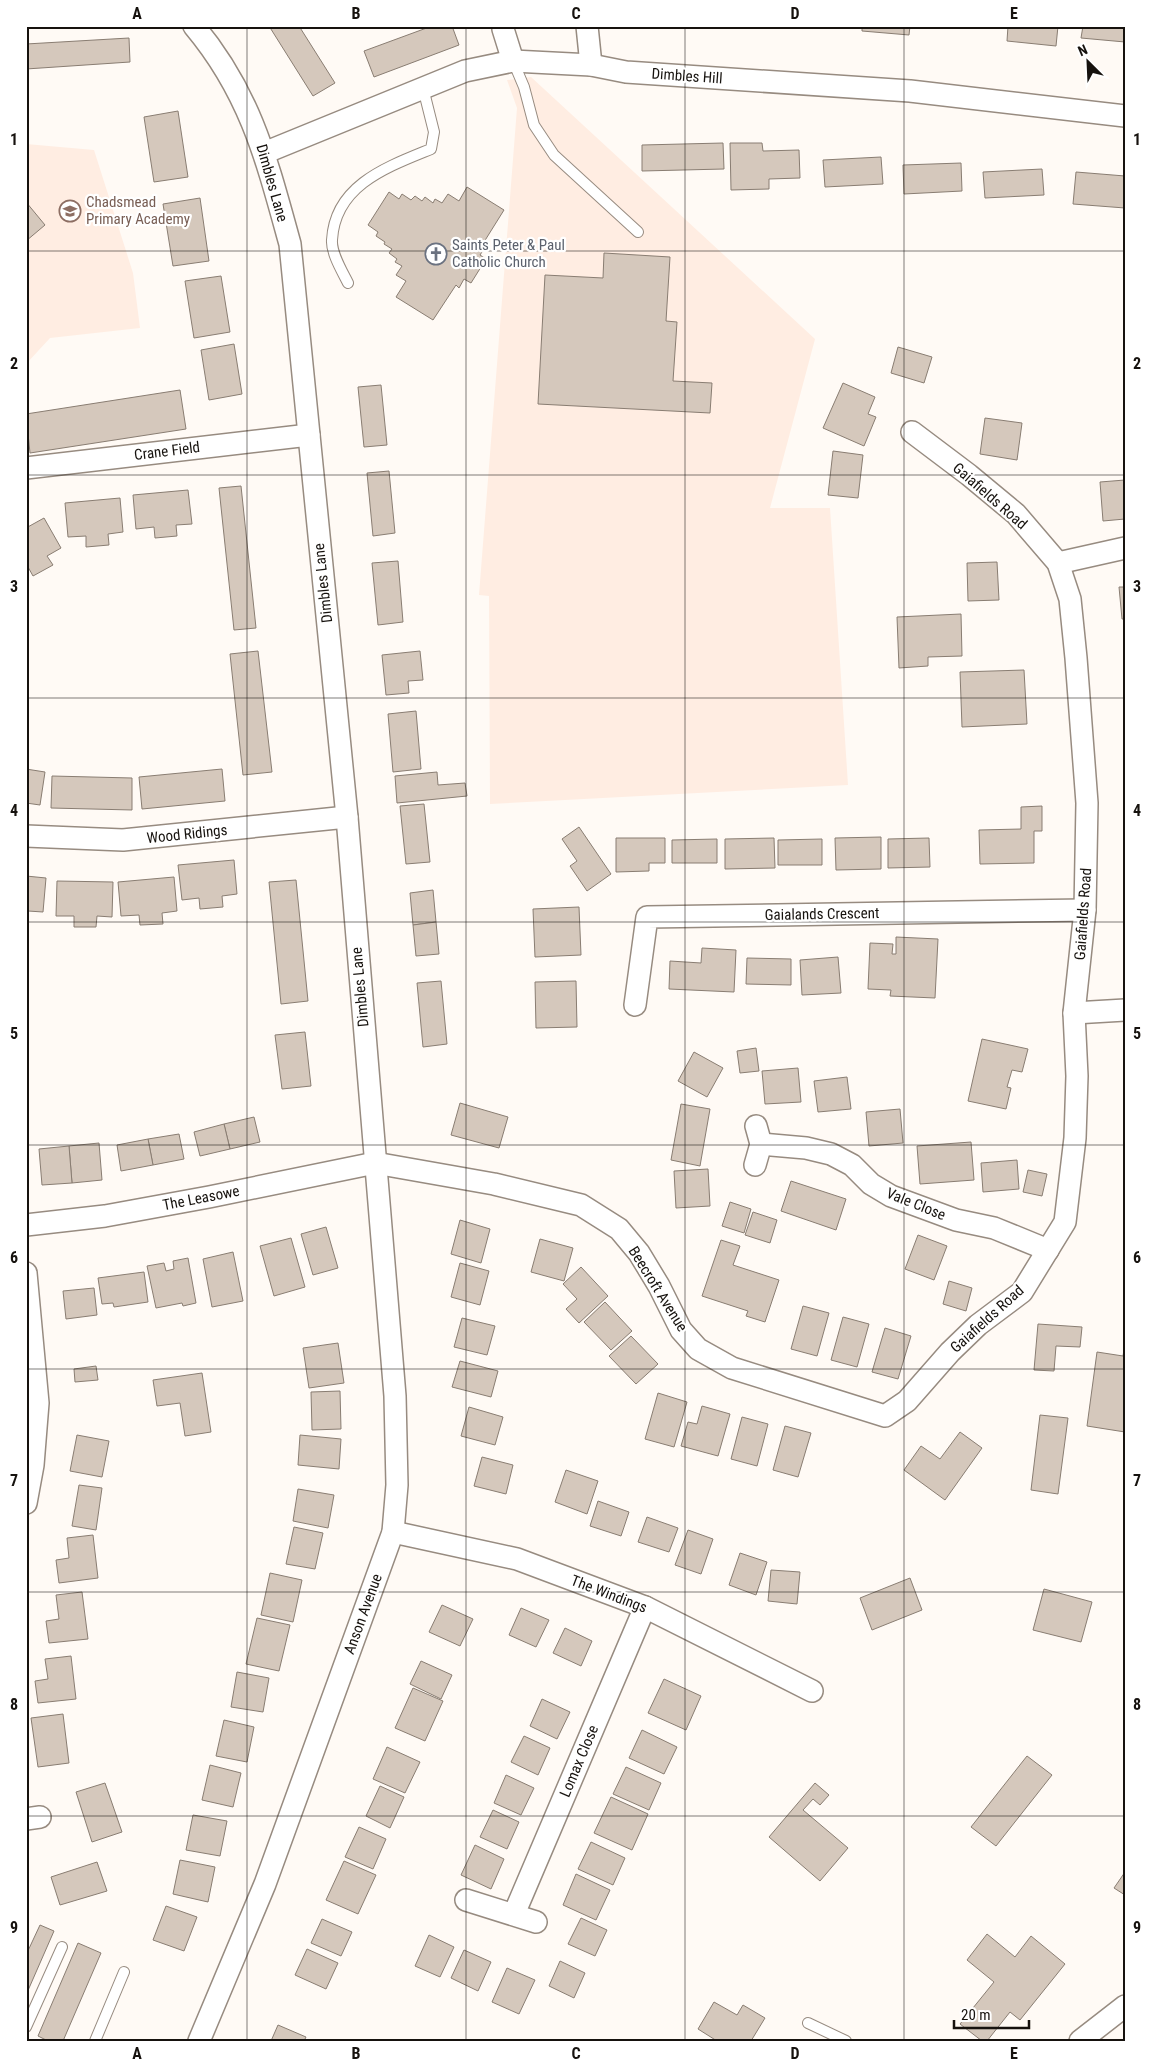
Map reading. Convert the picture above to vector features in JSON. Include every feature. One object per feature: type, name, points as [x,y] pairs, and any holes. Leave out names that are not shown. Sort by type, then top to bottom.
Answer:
[{"type":"street","name":"Dimbles Lane","points":[[194,26],[212,48],[251,116],[264,153],[290,244],[347,817],[375,1163]]},
{"type":"street","points":[[504,26],[503,29],[513,61]]},
{"type":"street","points":[[587,26],[591,65]]},
{"type":"street","name":"Dimbles Hill","points":[[264,153],[465,71],[513,61],[591,65],[626,72],[910,92],[1125,116]]},
{"type":"street","name":"Gaiafields Road","points":[[907,1401],[964,1338],[1022,1292],[1065,1222],[1074,1138],[1077,1076],[1074,1013],[1085,910],[1087,803],[1070,599],[1058,563],[1016,514],[969,475],[912,432]]},
{"type":"street","name":"Crane Field","points":[[26,468],[309,435]]},
{"type":"street","points":[[1058,563],[1125,548]]},
{"type":"street","name":"Wood Ridings","points":[[26,836],[123,840],[347,817]]},
{"type":"street","name":"Gaialands Crescent","points":[[635,1005],[647,917],[1085,910]]},
{"type":"street","points":[[1074,1013],[1125,1010]]},
{"type":"street","name":"Vale Close","points":[[755,1165],[758,1135],[831,1154],[852,1165],[871,1184],[891,1196],[956,1220],[994,1228],[1048,1250]]},
{"type":"street","name":"The Leasowe","points":[[26,1225],[105,1216],[375,1163]]},
{"type":"street","name":"Beecroft Avenue","points":[[375,1163],[494,1184],[581,1205],[619,1229],[639,1253],[682,1330],[698,1349],[732,1368],[885,1416],[907,1401]]},
{"type":"street","name":"Anson Avenue","points":[[199,2041],[265,1884],[394,1532],[397,1485],[395,1396],[375,1163]]},
{"type":"street","points":[[26,1273],[38,1403],[33,1465],[26,1503]]},
{"type":"street","name":"The Windings","points":[[394,1532],[517,1559],[645,1607],[812,1691]]},
{"type":"street","name":"Lomax Close","points":[[514,1914],[645,1607]]},
{"type":"street","points":[[466,1900],[536,1922]]},
{"type":"street","points":[[1080,2041],[1125,2006]]},
{"type":"lane","points":[[513,61],[524,87],[534,125],[554,154],[638,232]]},
{"type":"lane","points":[[348,283],[338,263],[331,241],[339,209],[358,186],[382,170],[431,150],[434,132],[423,88]]},
{"type":"lane","points":[[26,2027],[62,1947]]},
{"type":"lane","points":[[95,2041],[124,1972]]},
{"type":"lane","points":[[808,2023],[846,2041]]},
{"type":"shaded area","points":[[531,77],[815,339],[770,508],[830,508],[848,785],[490,804],[489,596],[479,595],[517,108],[507,80]]},
{"type":"shaded area","name":"Chadsmead Primary Academy","points":[[26,144],[94,150],[133,273],[140,328],[50,338],[26,364]]},
{"type":"building","points":[[269,26],[299,26],[335,83],[313,96]]},
{"type":"building","points":[[432,26],[452,26],[459,45],[374,77],[364,51]]},
{"type":"building","points":[[862,26],[910,26],[909,35],[862,31]]},
{"type":"building","points":[[1008,26],[1058,26],[1056,46],[1007,41]]},
{"type":"building","points":[[1083,26],[1125,26],[1125,42],[1081,38]]},
{"type":"building","points":[[129,38],[130,62],[26,69],[26,44]]},
{"type":"building","points":[[178,111],[188,177],[154,182],[144,117]]},
{"type":"building","points":[[723,143],[724,169],[642,171],[642,145]]},
{"type":"building","points":[[730,143],[762,143],[763,151],[799,150],[800,178],[769,179],[769,189],[731,190]]},
{"type":"building","points":[[881,157],[883,184],[825,187],[823,160]]},
{"type":"building","points":[[961,163],[962,191],[904,194],[903,165]]},
{"type":"building","points":[[1042,169],[1044,195],[985,198],[983,172]]},
{"type":"building","points":[[1076,172],[1125,176],[1125,208],[1073,204]]},
{"type":"building","name":"Saints Peter & Paul Catholic Church","points":[[467,187],[504,210],[484,242],[487,244],[480,255],[486,259],[471,283],[464,279],[459,288],[456,285],[433,320],[396,297],[406,281],[396,275],[402,266],[395,262],[397,259],[389,253],[392,249],[376,236],[378,232],[368,225],[389,192],[399,199],[402,194],[411,200],[415,196],[422,201],[425,197],[433,203],[435,199],[442,203],[448,194],[459,201]]},
{"type":"building","points":[[200,198],[209,261],[173,266],[163,204]]},
{"type":"building","points":[[26,202],[45,225],[26,241]]},
{"type":"building","points":[[604,253],[670,257],[666,321],[677,322],[673,381],[712,383],[710,413],[538,404],[545,275],[603,278]]},
{"type":"building","points":[[221,276],[230,332],[194,338],[185,281]]},
{"type":"building","points":[[234,344],[242,394],[209,400],[201,350]]},
{"type":"building","points":[[898,347],[932,357],[924,383],[891,373]]},
{"type":"building","points":[[843,383],[875,397],[868,414],[876,417],[864,446],[823,428]]},
{"type":"building","points":[[381,385],[387,445],[364,447],[358,387]]},
{"type":"building","points":[[180,390],[186,429],[30,453],[26,414]]},
{"type":"building","points":[[985,418],[1022,423],[1017,460],[980,454]]},
{"type":"building","points":[[833,451],[863,455],[858,498],[828,495]]},
{"type":"building","points":[[389,471],[395,533],[373,536],[367,473]]},
{"type":"building","points":[[1125,480],[1125,519],[1103,521],[1100,482]]},
{"type":"building","points":[[241,486],[256,628],[234,630],[219,488]]},
{"type":"building","points":[[188,490],[192,524],[176,525],[177,536],[155,538],[154,527],[136,529],[133,495]]},
{"type":"building","points":[[120,498],[123,532],[108,534],[109,545],[86,547],[86,536],[68,537],[65,503]]},
{"type":"building","points":[[44,518],[61,548],[47,556],[53,565],[33,576],[28,567],[26,567],[26,528]]},
{"type":"building","points":[[398,561],[403,622],[378,625],[372,563]]},
{"type":"building","points":[[997,562],[999,600],[968,601],[967,563]]},
{"type":"building","points":[[1119,587],[1125,587],[1125,619],[1122,619]]},
{"type":"building","points":[[961,614],[962,656],[928,657],[928,666],[899,668],[897,617]]},
{"type":"building","points":[[258,651],[272,772],[243,775],[230,654]]},
{"type":"building","points":[[420,651],[423,680],[408,681],[409,693],[386,695],[382,655]]},
{"type":"building","points":[[1024,670],[1027,724],[962,727],[960,672]]},
{"type":"building","points":[[416,711],[421,769],[393,772],[388,714]]},
{"type":"building","points":[[26,769],[45,772],[40,805],[26,803]]},
{"type":"building","points":[[222,769],[225,801],[142,809],[139,777]]},
{"type":"building","points":[[437,772],[438,785],[465,783],[467,796],[397,803],[395,776]]},
{"type":"building","points":[[52,776],[132,778],[132,810],[51,808]]},
{"type":"building","points":[[424,804],[430,862],[406,864],[400,806]]},
{"type":"building","points":[[1042,806],[1042,831],[1034,831],[1034,863],[980,864],[979,830],[1021,829],[1021,807]]},
{"type":"building","points":[[579,827],[611,874],[587,891],[570,866],[577,861],[562,839]]},
{"type":"building","points":[[881,837],[881,869],[836,870],[835,838]]},
{"type":"building","points":[[616,838],[665,838],[665,863],[649,863],[649,871],[616,872]]},
{"type":"building","points":[[774,838],[775,868],[725,869],[725,839]]},
{"type":"building","points":[[929,838],[930,867],[888,868],[888,839]]},
{"type":"building","points":[[717,839],[717,863],[672,863],[672,840]]},
{"type":"building","points":[[822,839],[822,865],[778,865],[778,840]]},
{"type":"building","points":[[234,860],[237,894],[222,896],[223,907],[200,909],[199,898],[182,900],[178,865]]},
{"type":"building","points":[[26,876],[46,878],[43,912],[28,911],[27,921]]},
{"type":"building","points":[[174,877],[177,911],[162,913],[163,924],[140,925],[139,915],[121,916],[118,882]]},
{"type":"building","points":[[296,880],[308,1001],[281,1004],[269,882]]},
{"type":"building","points":[[57,881],[113,882],[112,917],[97,916],[96,927],[74,927],[74,916],[56,916]]},
{"type":"building","points":[[433,890],[436,922],[413,925],[410,893]]},
{"type":"building","points":[[579,907],[581,955],[535,957],[533,909]]},
{"type":"building","points":[[436,922],[439,954],[416,956],[413,925]]},
{"type":"building","points":[[896,937],[938,939],[935,998],[890,996],[891,990],[868,989],[870,943],[893,944],[892,954],[896,954]]},
{"type":"building","points":[[702,948],[736,950],[734,992],[669,989],[670,961],[701,963]]},
{"type":"building","points":[[838,957],[841,993],[802,995],[800,960]]},
{"type":"building","points":[[747,958],[791,959],[791,985],[746,984]]},
{"type":"building","points":[[441,981],[447,1044],[423,1047],[417,983]]},
{"type":"building","points":[[576,981],[577,1027],[536,1028],[535,982]]},
{"type":"building","points":[[305,1032],[311,1086],[282,1089],[275,1035]]},
{"type":"building","points":[[982,1039],[1028,1049],[1022,1072],[1012,1070],[1007,1087],[1011,1088],[1006,1109],[968,1101]]},
{"type":"building","points":[[756,1048],[759,1071],[740,1073],[737,1051]]},
{"type":"building","points":[[694,1052],[723,1068],[707,1097],[678,1081]]},
{"type":"building","points":[[798,1068],[801,1102],[765,1104],[762,1071]]},
{"type":"building","points":[[847,1077],[851,1109],[818,1112],[814,1081]]},
{"type":"building","points":[[460,1103],[508,1117],[499,1148],[451,1135]]},
{"type":"building","points":[[681,1104],[710,1109],[700,1166],[671,1160]]},
{"type":"building","points":[[900,1109],[903,1143],[869,1146],[866,1112]]},
{"type":"building","points":[[254,1117],[260,1142],[230,1149],[224,1124]]},
{"type":"building","points":[[224,1124],[230,1149],[200,1156],[194,1132]]},
{"type":"building","points":[[179,1134],[184,1159],[153,1165],[148,1139]]},
{"type":"building","points":[[148,1139],[153,1165],[121,1171],[117,1145]]},
{"type":"building","points":[[971,1142],[974,1180],[920,1184],[917,1146]]},
{"type":"building","points":[[99,1143],[102,1180],[72,1183],[69,1146]]},
{"type":"building","points":[[69,1146],[72,1183],[42,1185],[39,1149]]},
{"type":"building","points":[[1017,1160],[1019,1189],[983,1192],[981,1163]]},
{"type":"building","points":[[708,1169],[710,1206],[676,1208],[674,1171]]},
{"type":"building","points":[[1028,1170],[1047,1174],[1042,1196],[1023,1192]]},
{"type":"building","points":[[791,1181],[846,1199],[836,1230],[781,1211]]},
{"type":"building","points":[[730,1202],[751,1209],[744,1233],[722,1226]]},
{"type":"building","points":[[753,1212],[777,1220],[770,1243],[745,1235]]},
{"type":"building","points":[[460,1220],[490,1229],[481,1263],[451,1254]]},
{"type":"building","points":[[326,1227],[338,1268],[313,1275],[301,1234]]},
{"type":"building","points":[[918,1235],[947,1246],[934,1280],[905,1269]]},
{"type":"building","points":[[291,1238],[305,1287],[274,1296],[260,1246]]},
{"type":"building","points":[[540,1239],[573,1248],[564,1281],[531,1272]]},
{"type":"building","points":[[721,1240],[740,1246],[733,1265],[779,1280],[765,1322],[746,1316],[748,1311],[702,1296]]},
{"type":"building","points":[[233,1252],[243,1301],[212,1307],[203,1259]]},
{"type":"building","points":[[188,1258],[196,1303],[183,1306],[182,1303],[156,1308],[147,1266],[164,1263],[166,1271],[174,1269],[173,1261]]},
{"type":"building","points":[[460,1263],[489,1271],[480,1305],[451,1297]]},
{"type":"building","points":[[581,1267],[608,1296],[579,1323],[566,1309],[577,1299],[563,1284]]},
{"type":"building","points":[[144,1272],[148,1302],[114,1307],[113,1303],[102,1304],[98,1278]]},
{"type":"building","points":[[949,1281],[972,1288],[966,1311],[943,1304]]},
{"type":"building","points":[[94,1288],[97,1315],[66,1319],[63,1291]]},
{"type":"building","points":[[605,1302],[632,1331],[611,1350],[584,1322]]},
{"type":"building","points":[[803,1306],[829,1313],[817,1356],[791,1349]]},
{"type":"building","points":[[843,1317],[869,1324],[857,1367],[831,1360]]},
{"type":"building","points":[[462,1318],[495,1326],[487,1355],[454,1347]]},
{"type":"building","points":[[1038,1324],[1082,1327],[1080,1347],[1056,1346],[1054,1371],[1034,1370]]},
{"type":"building","points":[[885,1328],[911,1336],[898,1379],[872,1372]]},
{"type":"building","points":[[631,1336],[658,1364],[636,1384],[609,1356]]},
{"type":"building","points":[[338,1343],[344,1383],[309,1388],[303,1348]]},
{"type":"building","points":[[1125,1344],[1125,1432],[1087,1426],[1097,1352],[1123,1356]]},
{"type":"building","points":[[460,1361],[498,1371],[491,1397],[452,1387]]},
{"type":"building","points":[[96,1366],[98,1380],[75,1382],[74,1369]]},
{"type":"building","points":[[202,1373],[211,1432],[185,1436],[180,1403],[157,1406],[153,1380]]},
{"type":"building","points":[[340,1391],[341,1429],[312,1430],[311,1392]]},
{"type":"building","points":[[658,1393],[687,1402],[674,1447],[645,1439]]},
{"type":"building","points":[[702,1406],[730,1414],[718,1456],[681,1446],[688,1422],[697,1424]]},
{"type":"building","points":[[469,1407],[503,1417],[495,1445],[461,1436]]},
{"type":"building","points":[[1040,1415],[1068,1418],[1058,1494],[1031,1490]]},
{"type":"building","points":[[742,1417],[768,1424],[757,1466],[731,1459]]},
{"type":"building","points":[[785,1426],[811,1433],[798,1477],[773,1470]]},
{"type":"building","points":[[960,1432],[982,1448],[945,1500],[904,1470],[921,1446],[940,1459]]},
{"type":"building","points":[[77,1435],[109,1441],[102,1477],[70,1471]]},
{"type":"building","points":[[300,1435],[341,1439],[339,1469],[298,1465]]},
{"type":"building","points":[[482,1457],[513,1465],[506,1494],[474,1486]]},
{"type":"building","points":[[566,1470],[598,1481],[587,1514],[555,1502]]},
{"type":"building","points":[[79,1485],[102,1488],[96,1530],[72,1526]]},
{"type":"building","points":[[298,1489],[334,1495],[328,1528],[293,1521]]},
{"type":"building","points":[[598,1501],[629,1512],[621,1536],[590,1526]]},
{"type":"building","points":[[647,1517],[678,1528],[669,1552],[638,1542]]},
{"type":"building","points":[[294,1527],[323,1533],[315,1569],[286,1564]]},
{"type":"building","points":[[688,1530],[713,1539],[701,1574],[675,1565]]},
{"type":"building","points":[[93,1535],[98,1578],[59,1583],[56,1560],[69,1558],[67,1538]]},
{"type":"building","points":[[740,1553],[767,1562],[756,1595],[729,1585]]},
{"type":"building","points":[[771,1570],[800,1572],[797,1604],[768,1601]]},
{"type":"building","points":[[270,1573],[302,1580],[293,1622],[261,1615]]},
{"type":"building","points":[[910,1578],[922,1610],[872,1630],[860,1598]]},
{"type":"building","points":[[1044,1589],[1092,1602],[1081,1642],[1033,1630]]},
{"type":"building","points":[[82,1592],[88,1639],[49,1643],[46,1621],[59,1619],[56,1595]]},
{"type":"building","points":[[442,1605],[473,1619],[460,1646],[429,1632]]},
{"type":"building","points":[[521,1608],[549,1620],[536,1647],[509,1635]]},
{"type":"building","points":[[257,1618],[290,1625],[279,1671],[246,1664]]},
{"type":"building","points":[[565,1628],[592,1641],[581,1666],[553,1653]]},
{"type":"building","points":[[71,1656],[76,1699],[38,1703],[35,1681],[48,1679],[45,1659]]},
{"type":"building","points":[[421,1661],[452,1675],[441,1699],[410,1684]]},
{"type":"building","points":[[237,1672],[269,1678],[263,1712],[231,1707]]},
{"type":"building","points":[[664,1679],[701,1696],[686,1730],[648,1713]]},
{"type":"building","points":[[413,1688],[443,1701],[425,1741],[395,1728]]},
{"type":"building","points":[[542,1699],[570,1712],[557,1739],[530,1726]]},
{"type":"building","points":[[63,1714],[69,1763],[38,1767],[31,1718]]},
{"type":"building","points":[[224,1720],[254,1727],[247,1762],[216,1756]]},
{"type":"building","points":[[642,1730],[677,1747],[664,1774],[629,1758]]},
{"type":"building","points":[[524,1736],[550,1748],[538,1775],[511,1762]]},
{"type":"building","points":[[387,1747],[420,1762],[405,1793],[373,1779]]},
{"type":"building","points":[[1027,1756],[1052,1775],[996,1846],[971,1827]]},
{"type":"building","points":[[210,1765],[241,1773],[233,1807],[202,1800]]},
{"type":"building","points":[[626,1767],[661,1783],[649,1810],[613,1794]]},
{"type":"building","points":[[506,1775],[534,1788],[521,1815],[494,1803]]},
{"type":"building","points":[[105,1783],[122,1832],[92,1842],[76,1792]]},
{"type":"building","points":[[815,1783],[829,1795],[820,1805],[813,1799],[803,1810],[848,1848],[820,1881],[769,1837]]},
{"type":"building","points":[[380,1786],[404,1797],[390,1828],[366,1816]]},
{"type":"building","points":[[611,1797],[648,1814],[632,1850],[594,1833]]},
{"type":"building","points":[[493,1810],[519,1822],[507,1849],[480,1837]]},
{"type":"building","points":[[193,1815],[227,1821],[220,1856],[186,1850]]},
{"type":"building","points":[[359,1827],[386,1839],[373,1869],[345,1857]]},
{"type":"building","points":[[591,1842],[625,1858],[613,1885],[578,1869]]},
{"type":"building","points":[[475,1845],[504,1859],[491,1889],[461,1875]]},
{"type":"building","points":[[180,1860],[215,1867],[208,1902],[173,1894]]},
{"type":"building","points":[[344,1861],[376,1875],[358,1914],[326,1900]]},
{"type":"building","points":[[97,1862],[107,1891],[60,1905],[51,1877]]},
{"type":"building","points":[[1125,1872],[1125,1895],[1114,1888]]},
{"type":"building","points":[[576,1874],[610,1890],[596,1920],[563,1905]]},
{"type":"building","points":[[166,1906],[197,1917],[184,1951],[153,1940]]},
{"type":"building","points":[[581,1918],[607,1930],[595,1956],[568,1944]]},
{"type":"building","points":[[322,1919],[352,1932],[341,1956],[311,1943]]},
{"type":"building","points":[[40,1925],[54,1931],[26,1995],[26,1955]]},
{"type":"building","points":[[987,1934],[1015,1957],[1031,1936],[1065,1964],[1020,2020],[1010,2012],[987,2041],[982,2041],[960,2024],[994,1982],[967,1960]]},
{"type":"building","points":[[429,1935],[454,1947],[440,1977],[415,1966]]},
{"type":"building","points":[[78,1943],[101,1953],[63,2041],[48,2041],[38,2036]]},
{"type":"building","points":[[307,1949],[338,1963],[326,1989],[295,1975]]},
{"type":"building","points":[[464,1950],[491,1962],[478,1991],[451,1978]]},
{"type":"building","points":[[560,1961],[585,1973],[574,1998],[549,1986]]},
{"type":"building","points":[[507,1968],[535,1980],[519,2014],[492,2002]]},
{"type":"building","points":[[714,2002],[737,2015],[743,2005],[765,2018],[751,2041],[717,2041],[698,2029]]},
{"type":"building","points":[[278,2025],[306,2037],[304,2041],[271,2041]]},
{"type":"place","name":"Chadsmead Primary Academy","points":[[70,211]]},
{"type":"place","name":"Saints Peter & Paul Catholic Church","points":[[436,254]]}]
